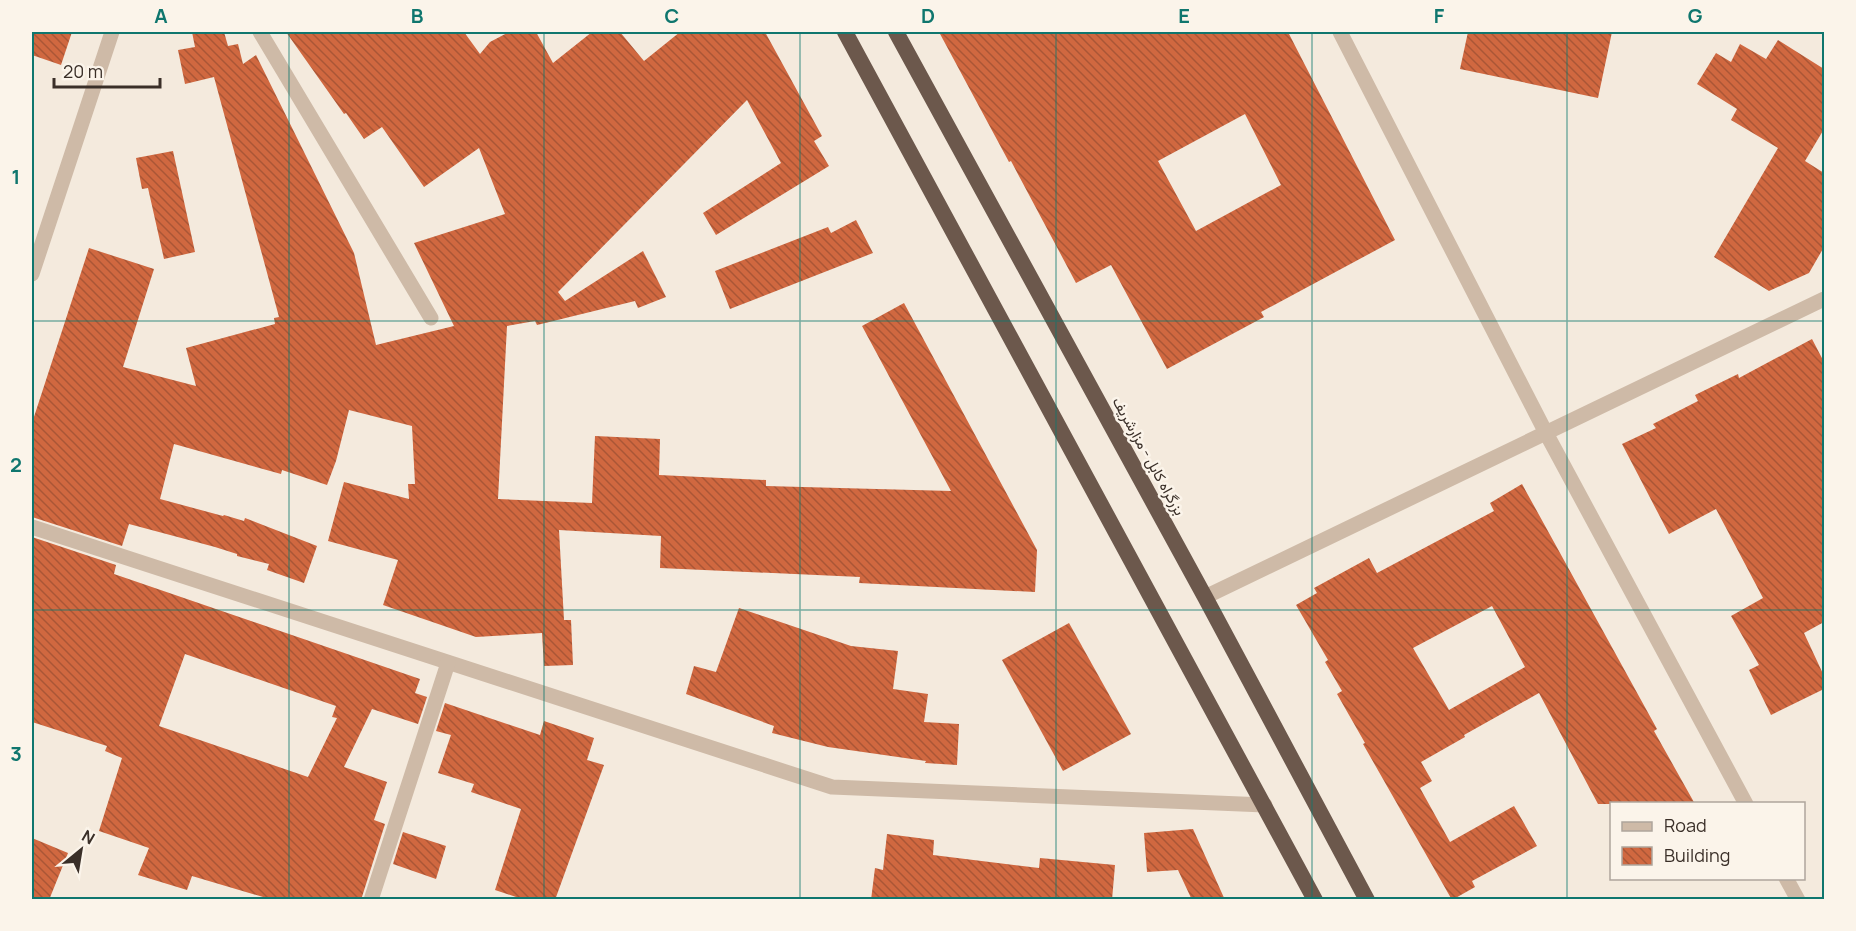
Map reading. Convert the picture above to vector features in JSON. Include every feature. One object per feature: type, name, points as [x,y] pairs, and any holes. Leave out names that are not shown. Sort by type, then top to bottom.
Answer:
[{"type":"highway","points":[[845,32],[1315,900]]},
{"type":"highway","name":"بزرگراه کابل - مزارشریف","points":[[896,32],[1205,597],[1367,900]]},
{"type":"street","points":[[32,274],[112,32]]},
{"type":"street","points":[[260,32],[431,318]]},
{"type":"street","points":[[1340,32],[1546,434],[1745,802]]},
{"type":"street","points":[[1205,597],[1824,299]]},
{"type":"street","points":[[32,527],[832,787],[1265,805]]},
{"type":"street","points":[[371,900],[448,663]]},
{"type":"street","points":[[1787,880],[1798,900]]},
{"type":"building","points":[[32,32],[72,32],[61,65],[32,55]]},
{"type":"building","points":[[192,32],[224,32],[228,46],[238,44],[243,64],[256,55],[354,253],[376,345],[454,326],[414,243],[505,214],[479,148],[424,187],[382,127],[364,139],[286,32],[464,32],[480,54],[490,42],[509,32],[536,32],[553,63],[592,32],[620,32],[644,61],[680,32],[765,32],[822,136],[814,141],[829,166],[716,235],[703,213],[781,163],[747,100],[558,292],[565,301],[643,251],[666,297],[638,308],[635,301],[537,325],[535,321],[507,326],[498,499],[592,503],[595,436],[660,439],[659,475],[766,480],[766,486],[951,491],[862,326],[904,303],[1037,550],[1035,592],[859,583],[860,577],[660,568],[661,536],[559,530],[564,620],[571,620],[573,665],[544,666],[542,633],[476,637],[383,605],[398,560],[328,541],[344,482],[409,499],[408,484],[415,484],[412,426],[349,410],[336,461],[327,485],[282,470],[281,474],[174,444],[160,499],[244,521],[245,518],[317,546],[304,583],[267,570],[269,564],[129,524],[122,546],[32,517],[32,423],[89,248],[154,269],[123,367],[196,386],[186,348],[275,324],[274,318],[279,317],[214,77],[185,84],[178,50],[195,47]]},
{"type":"building","points":[[939,32],[1288,32],[1395,240],[1261,312],[1264,317],[1167,369],[1111,265],[1076,283],[1011,161],[1009,162]],"holes":[[[1245,114],[1281,185],[1196,231],[1158,161]]]},
{"type":"building","points":[[1468,32],[1612,32],[1598,98],[1460,69]]},
{"type":"building","points":[[1778,40],[1824,69],[1824,129],[1805,161],[1824,173],[1824,247],[1809,273],[1769,291],[1714,257],[1778,148],[1731,120],[1737,109],[1697,84],[1716,53],[1731,62],[1740,44],[1766,59]]},
{"type":"building","points":[[173,151],[195,252],[164,259],[148,188],[142,189],[136,158]]},
{"type":"building","points":[[856,220],[873,253],[730,309],[715,271],[828,227],[831,233]]},
{"type":"building","points":[[1812,339],[1824,362],[1824,622],[1804,633],[1824,676],[1824,689],[1771,715],[1749,670],[1759,665],[1731,616],[1763,598],[1716,509],[1669,534],[1622,444],[1656,428],[1653,424],[1698,401],[1695,395],[1738,374],[1739,378]]},
{"type":"building","points":[[1522,484],[1657,729],[1654,731],[1694,802],[1598,804],[1539,693],[1421,762],[1432,781],[1420,788],[1450,842],[1514,806],[1537,846],[1472,881],[1475,887],[1452,900],[1363,744],[1365,743],[1337,694],[1342,691],[1325,662],[1328,660],[1296,605],[1317,593],[1314,588],[1369,558],[1377,573],[1494,511],[1490,503]],"holes":[[[1492,606],[1525,667],[1449,710],[1413,648]]]},
{"type":"building","points":[[32,537],[116,565],[114,574],[420,679],[415,693],[427,697],[418,724],[372,709],[344,767],[387,782],[374,820],[385,824],[361,900],[273,900],[192,876],[187,890],[138,875],[149,848],[99,831],[122,758],[105,751],[107,746],[32,722]],"holes":[[[185,654],[336,706],[332,717],[337,718],[308,777],[159,726]]]},
{"type":"building","points":[[739,608],[851,646],[898,651],[893,689],[928,694],[924,722],[959,724],[957,765],[925,763],[926,761],[828,747],[772,733],[774,726],[686,694],[694,666],[716,672]]},
{"type":"building","points":[[1069,623],[1131,734],[1063,771],[1002,660]]},
{"type":"building","points":[[445,703],[540,735],[544,721],[594,738],[587,760],[604,765],[555,900],[525,900],[495,890],[521,809],[471,792],[474,784],[438,773],[451,735],[436,731]]},
{"type":"building","points":[[1193,829],[1225,900],[1192,900],[1178,870],[1147,872],[1144,833]]},
{"type":"building","points":[[403,832],[446,846],[436,879],[393,864]]},
{"type":"building","points":[[887,834],[934,840],[933,855],[1039,868],[1040,858],[1115,865],[1112,900],[871,900],[875,868],[883,870]]},
{"type":"building","points":[[32,838],[68,853],[49,900],[32,900]]}]
